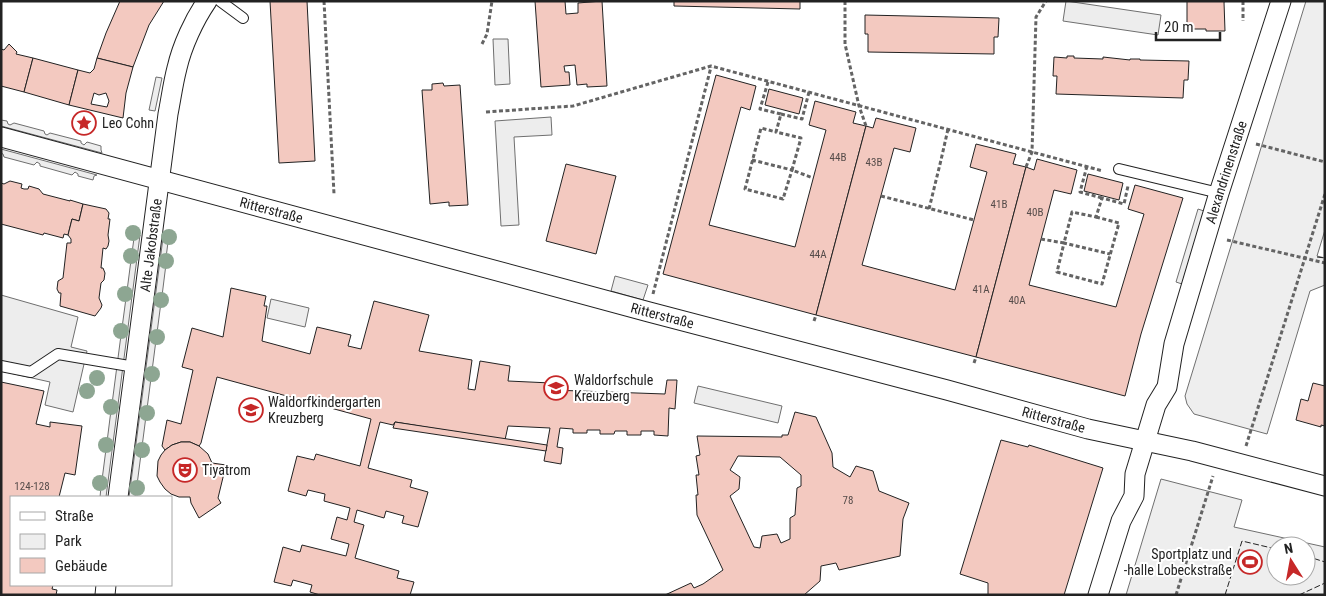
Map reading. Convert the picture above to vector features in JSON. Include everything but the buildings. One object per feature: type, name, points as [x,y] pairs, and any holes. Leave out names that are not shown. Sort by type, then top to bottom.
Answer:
[{"type":"street","name":"Alte Jakobstraße","points":[[118,496],[168,114],[177,67],[194,23],[207,1]]},
{"type":"street","name":"Alexandrinenstraße","points":[[1098,595],[1121,521],[1134,496],[1135,474],[1156,405],[1155,388],[1158,378],[1174,344],[1280,1]]},
{"type":"street","name":"Ritterstraße","points":[[1,138],[1088,429],[1218,458],[1325,486]]},
{"type":"lane","points":[[220,1],[243,18]]},
{"type":"lane","points":[[1119,169],[1220,193]]},
{"type":"lane","points":[[1,366],[31,372],[58,354],[135,366]]},
{"type":"path","points":[[324,1],[334,194]]},
{"type":"path","points":[[482,44],[488,34],[492,1]]},
{"type":"path","points":[[845,1],[845,44],[859,106],[866,126]]},
{"type":"path","points":[[1026,167],[1032,152],[1036,17],[1046,1]]},
{"type":"path","points":[[1242,1],[1243,21]]},
{"type":"path","points":[[649,312],[711,66]]},
{"type":"path","points":[[486,112],[573,106],[711,66],[1104,171]]},
{"type":"path","points":[[768,82],[760,109],[802,119],[809,92]]},
{"type":"path","points":[[776,132],[781,114]]},
{"type":"path","points":[[761,128],[776,132],[801,138],[784,199],[745,189],[761,128]]},
{"type":"path","points":[[929,209],[948,129]]},
{"type":"path","points":[[1256,144],[1325,162]]},
{"type":"path","points":[[752,160],[792,170],[813,178]]},
{"type":"path","points":[[1087,166],[1080,192],[1124,204],[1130,178]]},
{"type":"path","points":[[1240,464],[1325,194]]},
{"type":"path","points":[[881,196],[974,220]]},
{"type":"path","points":[[1096,217],[1102,198]]},
{"type":"path","points":[[1072,212],[1119,223],[1102,284],[1057,272],[1064,243],[1072,212]]},
{"type":"path","points":[[1042,239],[1110,254]]},
{"type":"path","points":[[1227,240],[1325,262]]},
{"type":"path","points":[[814,321],[816,315]]},
{"type":"path","points":[[974,363],[976,357]]},
{"type":"path","points":[[1176,595],[1218,458]]},
{"type":"green space","points":[[1306,1],[1325,1],[1325,230],[1317,256],[1325,258],[1325,285],[1310,291],[1267,434],[1194,414],[1187,404],[1185,396]]},
{"type":"green space","points":[[1161,479],[1242,500],[1234,527],[1275,536],[1266,536],[1266,586],[1316,586],[1316,545],[1325,547],[1325,595],[1126,595]]},
{"type":"shaded area","points":[[1066,1],[1161,15],[1158,35],[1063,21]]},
{"type":"shaded area","points":[[493,39],[508,39],[510,84],[495,85]]},
{"type":"shaded area","points":[[156,77],[162,78],[155,111],[149,110]]},
{"type":"shaded area","points":[[551,117],[552,135],[514,137],[519,225],[501,226],[495,121]]},
{"type":"shaded area","points":[[1,120],[7,121],[10,125],[14,123],[44,131],[47,135],[50,133],[81,141],[84,145],[87,142],[101,146],[102,153],[1,126]]},
{"type":"shaded area","points":[[1,149],[97,175],[94,176],[93,180],[78,176],[75,172],[72,175],[40,166],[37,162],[34,165],[4,157]]},
{"type":"shaded area","points":[[1198,209],[1204,211],[1182,284],[1176,282]]},
{"type":"shaded area","points":[[140,235],[106,496],[100,496],[101,487],[105,484],[105,481],[102,480],[106,449],[110,446],[107,442],[111,410],[114,410],[115,407],[112,404],[121,335],[125,332],[122,328],[126,298],[130,295],[127,291],[131,260],[134,257],[132,253],[134,238]]},
{"type":"shaded area","points":[[163,238],[164,241],[168,242],[166,258],[163,260],[163,263],[166,264],[162,296],[158,299],[161,302],[157,333],[153,337],[156,340],[152,371],[148,373],[148,376],[151,378],[147,409],[143,411],[143,414],[146,416],[142,447],[138,450],[141,454],[137,485],[133,487],[136,491],[135,496],[129,496]]},
{"type":"shaded area","points":[[615,276],[648,285],[643,300],[611,291]]},
{"type":"shaded area","points":[[1,295],[78,317],[71,347],[87,351],[73,412],[45,405],[50,382],[1,371]]},
{"type":"shaded area","points":[[271,299],[309,308],[305,327],[267,318]]},
{"type":"shaded area","points":[[698,386],[782,406],[778,423],[694,403]]},
{"type":"fence","points":[[1317,257],[1325,258]]},
{"type":"fence","points":[[1225,595],[1242,541],[1266,547]]},
{"type":"fence","points":[[1316,559],[1325,562]]},
{"type":"fence","points":[[1299,595],[1325,583]]},
{"type":"place","name":"Leo Cohn","points":[[84,123]]},
{"type":"place","name":"Waldorfschule Kreuzberg","points":[[556,388]]},
{"type":"place","name":"Waldorfkindergarten Kreuzberg","points":[[251,410]]},
{"type":"place","name":"Tiyatrom","points":[[185,470]]},
{"type":"place","name":"Sportplatz und -halle Lobeckstraße","points":[[1250,562]]}]
